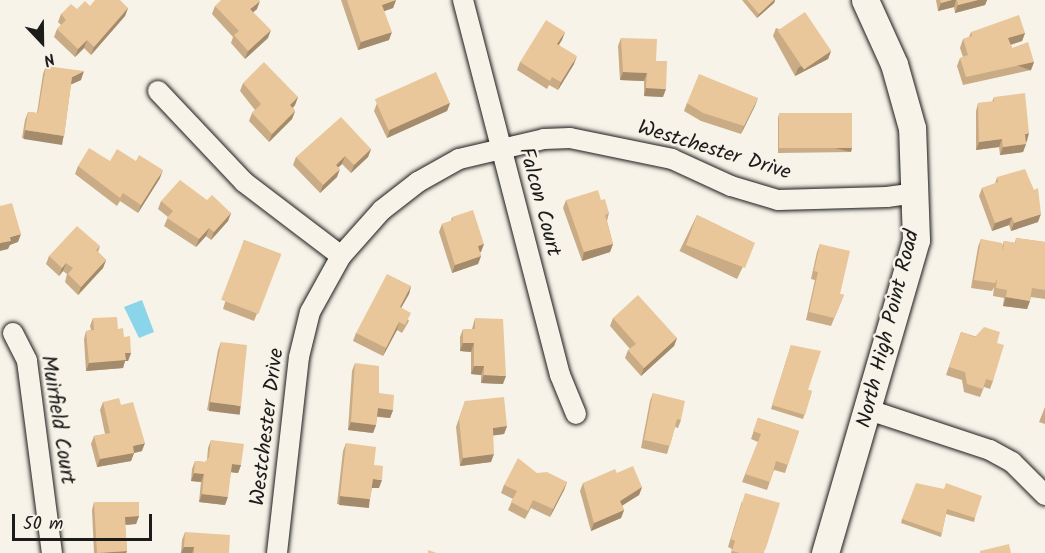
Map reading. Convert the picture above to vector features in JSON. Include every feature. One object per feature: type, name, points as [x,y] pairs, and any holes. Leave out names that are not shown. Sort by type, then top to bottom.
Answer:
[{"type":"street","name":"Falcon Court","points":[[463,0],[560,375],[576,414]]},
{"type":"street","name":"North High Point Road","points":[[825,553],[869,410],[916,240],[917,193],[912,128],[905,98],[865,0]]},
{"type":"street","points":[[158,91],[244,182],[341,256]]},
{"type":"street","name":"Westchester Drive","points":[[277,553],[298,357],[310,312],[341,256],[382,210],[418,182],[459,159],[500,148],[570,138],[672,159],[731,186],[778,200],[917,193]]},
{"type":"street","name":"Muirfield Court","points":[[13,333],[27,361],[52,553]]},
{"type":"street","points":[[869,410],[990,450],[1012,462],[1045,495]]},
{"type":"water","points":[[142,300],[154,332],[139,338],[124,307]]},
{"type":"building","points":[[95,0],[120,0],[128,8],[94,47],[87,40],[78,49],[57,29],[66,20],[61,14],[71,4],[77,9],[85,1],[90,6]]},
{"type":"building","points":[[221,0],[259,0],[250,9],[271,30],[248,51],[234,35],[239,31],[215,6]]},
{"type":"building","points":[[347,0],[396,0],[382,5],[392,32],[361,42]]},
{"type":"building","points":[[747,0],[774,0],[759,14]]},
{"type":"building","points":[[957,0],[978,0],[958,5]]},
{"type":"building","points":[[805,12],[831,51],[804,69],[778,30]]},
{"type":"building","points":[[1019,15],[1025,33],[1008,38],[1012,48],[1028,42],[1034,62],[966,77],[960,58],[968,55],[963,39],[972,36],[971,32]]},
{"type":"building","points":[[546,20],[565,32],[557,44],[577,56],[561,82],[552,77],[550,81],[520,62]]},
{"type":"building","points":[[621,38],[657,39],[656,61],[667,61],[666,89],[646,88],[647,73],[623,72]]},
{"type":"building","points":[[264,62],[298,97],[290,105],[295,111],[272,134],[252,113],[261,104],[243,83]]},
{"type":"building","points":[[46,66],[84,71],[72,77],[64,136],[25,130],[28,112],[38,113]]},
{"type":"building","points":[[436,72],[450,103],[389,130],[375,99]]},
{"type":"building","points":[[699,74],[758,98],[744,126],[703,113],[687,103]]},
{"type":"building","points":[[1025,93],[1029,133],[1025,134],[1026,144],[1003,147],[1002,139],[979,142],[978,103],[994,101],[994,97]]},
{"type":"building","points":[[779,113],[852,113],[852,148],[779,148]]},
{"type":"building","points":[[341,117],[371,149],[354,165],[345,156],[336,165],[340,169],[323,185],[296,157]]},
{"type":"building","points":[[89,148],[110,161],[117,149],[136,161],[139,155],[163,170],[141,205],[123,193],[120,198],[78,166]]},
{"type":"building","points":[[1025,169],[1034,190],[1038,188],[1041,214],[1014,223],[1012,217],[995,223],[982,188],[998,182],[997,177]]},
{"type":"building","points":[[180,180],[207,200],[212,195],[231,213],[214,232],[209,228],[199,239],[167,218],[173,211],[161,201]]},
{"type":"building","points":[[598,190],[601,200],[605,199],[609,213],[605,215],[613,244],[584,252],[566,200]]},
{"type":"building","points":[[12,203],[21,234],[10,237],[11,241],[0,243],[0,206]]},
{"type":"building","points":[[473,210],[484,244],[478,246],[481,256],[455,265],[442,224],[453,220],[452,217]]},
{"type":"building","points":[[697,215],[755,243],[745,268],[686,245]]},
{"type":"building","points":[[77,226],[100,246],[96,250],[106,260],[81,287],[68,274],[73,268],[66,263],[62,268],[49,256]]},
{"type":"building","points":[[1016,238],[1045,242],[1045,290],[1032,288],[1030,301],[1006,297],[1007,290],[996,288],[997,279],[995,283],[974,280],[981,239],[1002,243],[1003,251],[1004,241],[1016,243]]},
{"type":"building","points":[[244,240],[281,254],[258,314],[221,300]]},
{"type":"building","points":[[820,244],[850,251],[840,294],[844,295],[834,318],[809,312],[818,272],[814,271]]},
{"type":"building","points":[[387,274],[411,286],[400,307],[411,313],[405,325],[399,322],[386,348],[356,333]]},
{"type":"building","points":[[638,295],[677,338],[644,368],[628,350],[636,344],[613,318]]},
{"type":"building","points":[[117,317],[118,329],[123,328],[124,337],[130,336],[131,353],[125,353],[126,360],[89,363],[86,331],[94,330],[93,318]]},
{"type":"building","points":[[475,318],[503,319],[506,376],[484,375],[484,366],[474,366],[474,343],[463,343],[463,329],[475,329]]},
{"type":"building","points":[[984,327],[1000,332],[997,343],[1004,345],[993,381],[986,379],[983,389],[967,384],[965,372],[949,367],[961,332],[975,337]]},
{"type":"building","points":[[221,342],[247,345],[241,406],[210,402]]},
{"type":"building","points":[[791,345],[821,351],[808,390],[812,391],[805,415],[772,405]]},
{"type":"building","points":[[355,363],[379,366],[379,393],[394,395],[393,410],[378,408],[376,425],[351,422]]},
{"type":"building","points":[[653,393],[685,401],[681,420],[677,419],[670,446],[644,440]]},
{"type":"building","points":[[504,397],[507,426],[493,428],[494,454],[463,458],[459,419],[465,401]]},
{"type":"building","points":[[119,398],[121,405],[133,402],[145,443],[133,446],[134,453],[100,459],[94,436],[110,433],[103,402]]},
{"type":"building","points":[[758,418],[799,431],[788,465],[776,461],[770,482],[745,474],[761,434],[753,431]]},
{"type":"building","points":[[211,440],[244,444],[241,465],[232,464],[228,497],[202,494],[204,474],[194,473],[195,461],[205,462],[209,457]]},
{"type":"building","points":[[346,443],[376,447],[374,465],[383,466],[382,480],[373,479],[370,499],[340,496]]},
{"type":"building","points":[[518,458],[537,473],[547,472],[567,482],[553,509],[533,500],[528,511],[511,502],[517,491],[504,485]]},
{"type":"building","points":[[633,466],[642,487],[620,501],[624,510],[594,523],[583,483],[615,469],[617,473]]},
{"type":"building","points":[[916,483],[944,489],[946,483],[982,496],[975,518],[947,509],[942,533],[902,519]]},
{"type":"building","points":[[745,493],[780,503],[763,553],[732,551],[735,541],[731,539]]},
{"type":"building","points":[[94,502],[139,502],[139,516],[125,517],[127,551],[97,553]]},
{"type":"building","points":[[185,532],[230,535],[229,553],[194,553],[194,547],[184,547]]},
{"type":"building","points":[[1009,544],[1011,553],[980,553],[980,551]]}]
